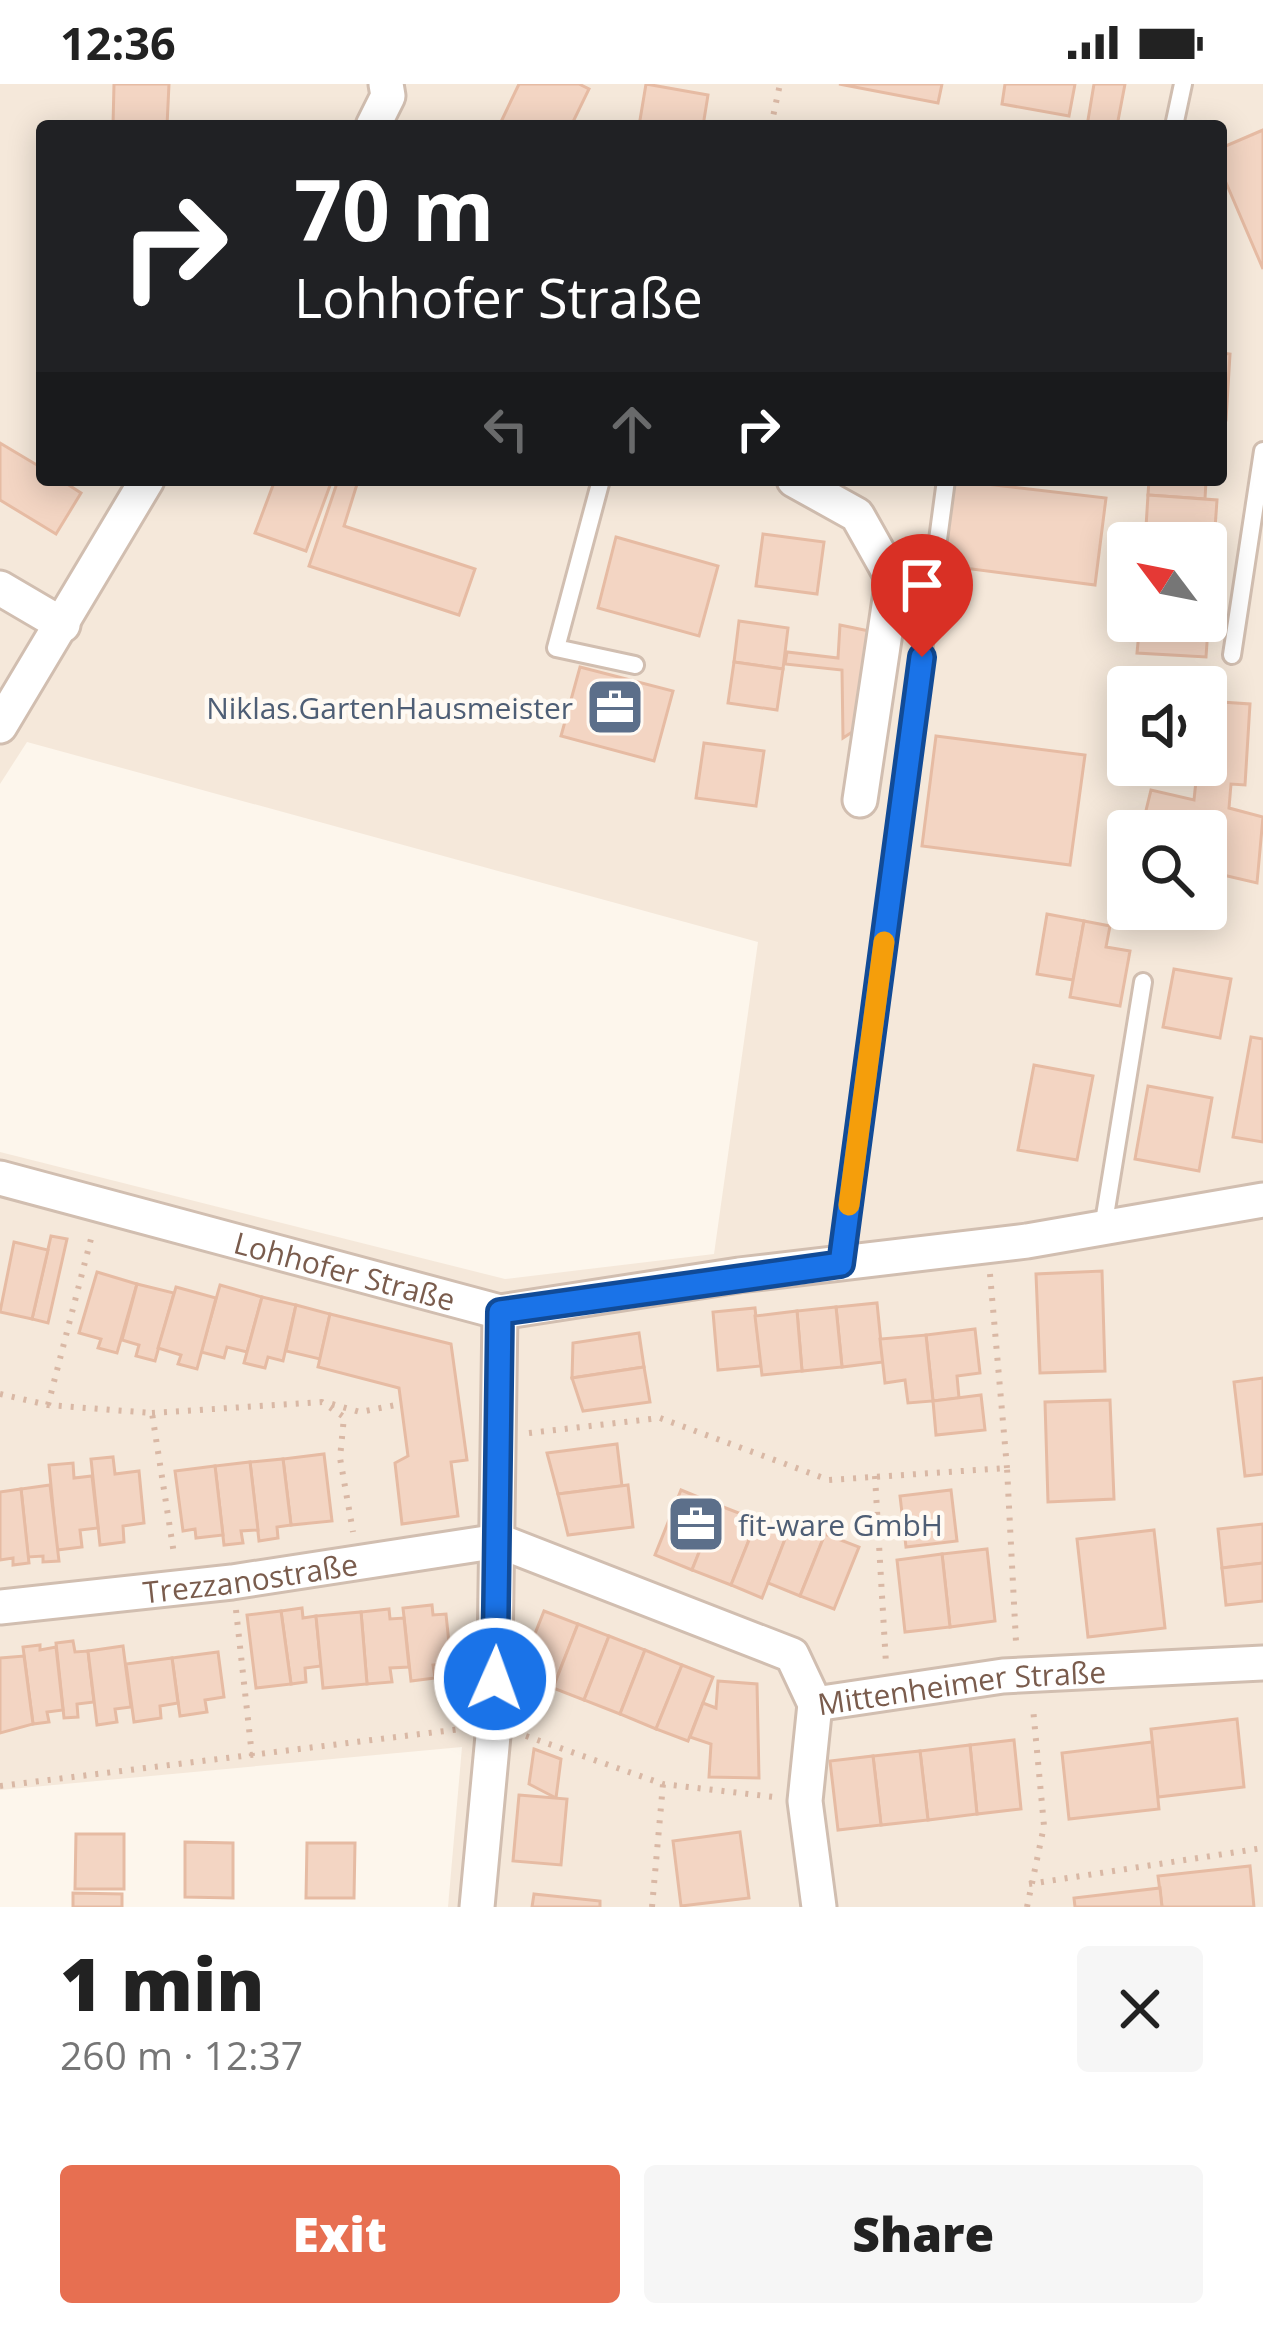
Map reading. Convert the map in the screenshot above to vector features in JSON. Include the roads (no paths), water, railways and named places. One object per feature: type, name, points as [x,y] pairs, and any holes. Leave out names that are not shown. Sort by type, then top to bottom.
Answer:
[{"type":"street","points":[[376,120],[388,96],[386,84]]},
{"type":"street","points":[[0,726],[143,486]]},
{"type":"street","points":[[805,486],[857,515],[892,579],[860,800]]},
{"type":"street","points":[[0,588],[62,625]]},
{"type":"street","name":"Lohhofer Straße","points":[[0,1178],[500,1312],[987,1246],[1263,1200]]},
{"type":"street","points":[[477,1907],[494,1725],[500,1312]]},
{"type":"street","name":"Trezzanostraße","points":[[0,1607],[178,1584],[232,1582],[499,1541]]},
{"type":"street","name":"Mittenheimer Straße","points":[[499,1541],[792,1654],[815,1704],[1024,1675],[1263,1663]]},
{"type":"street","points":[[815,1704],[805,1801],[819,1907]]},
{"type":"lane","points":[[1175,120],[1184,84]]},
{"type":"lane","points":[[1232,656],[1263,451]]},
{"type":"lane","points":[[599,486],[556,648],[635,665]]},
{"type":"lane","points":[[841,1264],[945,486]]},
{"type":"lane","points":[[1103,1228],[1143,982]]},
{"type":"place","name":"Niklas.GartenHausmeister","points":[[615,707]]},
{"type":"place","name":"fit-ware GmbH","points":[[696,1524]]}]
